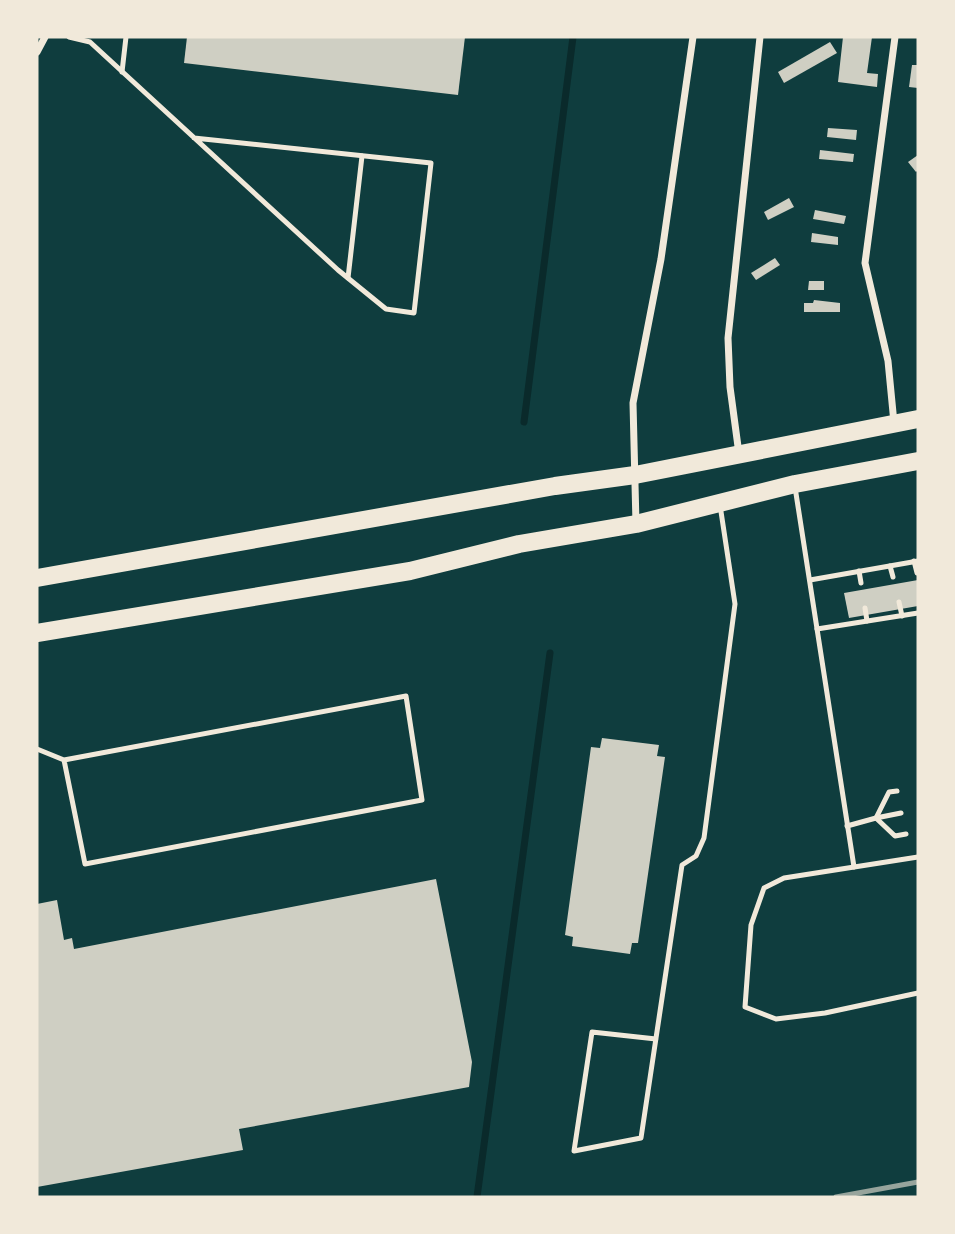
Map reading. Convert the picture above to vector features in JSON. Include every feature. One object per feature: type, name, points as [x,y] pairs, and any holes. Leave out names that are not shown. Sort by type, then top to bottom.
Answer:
[{"type":"highway","points":[[37,578],[555,486],[635,475],[918,419]]},
{"type":"highway","points":[[37,633],[410,570],[519,544],[636,524],[795,484],[918,461]]},
{"type":"street","points":[[37,52],[45,37]]},
{"type":"street","points":[[636,524],[633,403],[661,259],[693,37]]},
{"type":"street","points":[[739,455],[730,387],[728,338],[760,37]]},
{"type":"street","points":[[894,423],[888,361],[865,263],[895,37]]},
{"type":"lane","points":[[69,37],[90,42],[194,138],[348,278],[386,309],[414,313],[431,163],[194,138]]},
{"type":"lane","points":[[122,72],[126,37]]},
{"type":"lane","points":[[348,278],[362,156]]},
{"type":"lane","points":[[795,484],[854,867]]},
{"type":"lane","points":[[656,1039],[592,1032],[574,1151],[641,1138],[656,1039],[682,865],[696,856],[704,838],[735,604],[720,505]]},
{"type":"lane","points":[[810,580],[916,561],[917,573]]},
{"type":"lane","points":[[890,566],[893,577]]},
{"type":"lane","points":[[859,571],[861,583]]},
{"type":"lane","points":[[899,602],[902,615]]},
{"type":"lane","points":[[865,608],[867,621]]},
{"type":"lane","points":[[817,629],[918,613]]},
{"type":"lane","points":[[37,749],[64,760],[406,696],[422,800],[85,864],[64,760]]},
{"type":"lane","points":[[876,818],[889,792],[897,791]]},
{"type":"lane","points":[[847,826],[901,813]]},
{"type":"lane","points":[[876,818],[895,836],[906,834]]},
{"type":"lane","points":[[918,857],[784,878],[764,888],[751,925],[745,1007],[776,1019],[825,1013],[918,993]]},
{"type":"building","points":[[187,37],[465,37],[458,95],[184,63]]},
{"type":"building","points":[[843,37],[872,37],[867,73],[878,74],[877,87],[838,82]]},
{"type":"building","points":[[830,42],[837,53],[784,83],[778,72]]},
{"type":"building","points":[[912,65],[918,65],[918,88],[909,87]]},
{"type":"building","points":[[828,128],[857,130],[856,140],[827,137]]},
{"type":"building","points":[[820,150],[854,154],[853,162],[819,159]]},
{"type":"building","points":[[918,155],[918,170],[916,172],[908,162]]},
{"type":"building","points":[[789,198],[794,207],[768,220],[764,212]]},
{"type":"building","points":[[815,210],[846,216],[844,224],[813,219]]},
{"type":"building","points":[[812,233],[838,237],[838,245],[811,242]]},
{"type":"building","points":[[775,258],[780,265],[756,280],[751,273]]},
{"type":"building","points":[[809,281],[824,281],[824,290],[808,290]]},
{"type":"building","points":[[814,300],[840,303],[840,312],[804,312],[804,303],[813,303]]},
{"type":"building","points":[[918,580],[918,606],[849,618],[844,593]]},
{"type":"building","points":[[602,738],[659,745],[657,756],[665,757],[638,943],[632,943],[630,954],[572,946],[573,937],[565,935],[591,747],[600,748]]},
{"type":"building","points":[[436,879],[472,1062],[469,1087],[239,1129],[243,1150],[37,1187],[37,904],[57,900],[64,940],[72,938],[74,949]]},
{"type":"waterway","points":[[524,422],[573,37]]},
{"type":"waterway","points":[[477,1197],[550,653]]},
{"type":"railway","points":[[836,1197],[918,1182]]}]
